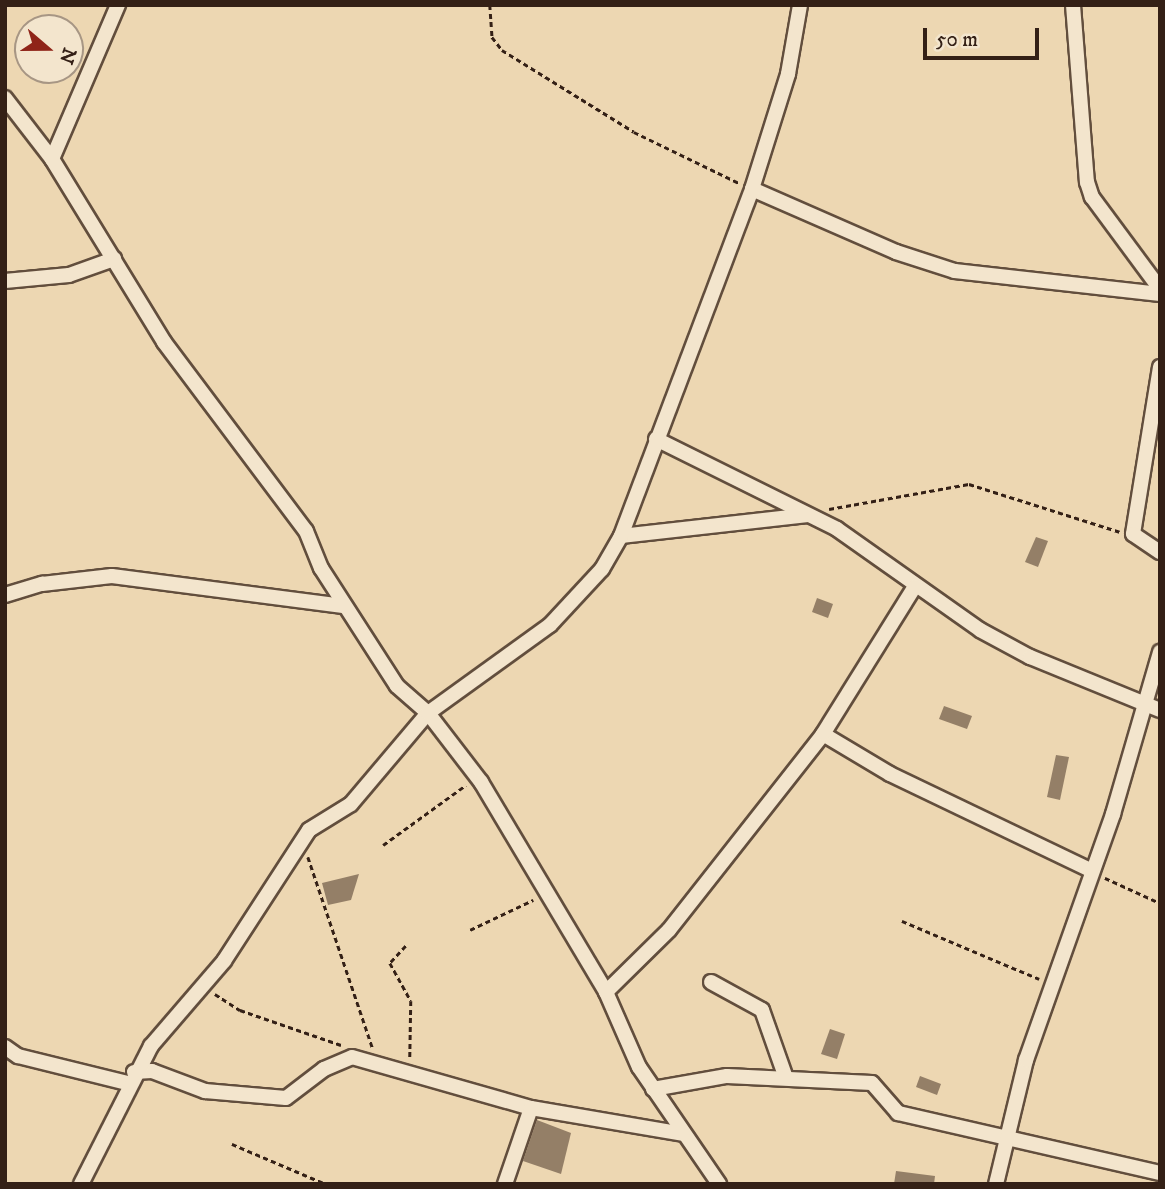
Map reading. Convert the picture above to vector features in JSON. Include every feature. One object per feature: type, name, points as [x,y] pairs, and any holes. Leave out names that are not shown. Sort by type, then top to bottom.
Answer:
[{"type":"street","points":[[52,159],[118,5]]},
{"type":"street","points":[[81,1184],[131,1078],[202,988],[309,830],[361,795],[428,713],[550,625],[602,569],[621,536],[752,189],[788,74],[800,5]]},
{"type":"street","points":[[1073,5],[1087,182],[1093,197],[1160,291]]},
{"type":"street","points":[[5,98],[52,159],[164,342],[306,531],[343,606],[397,686],[428,713],[478,778],[606,992],[653,1089],[719,1184]]},
{"type":"street","points":[[752,189],[896,252],[955,271],[1160,291]]},
{"type":"street","points":[[5,281],[69,275],[114,260]]},
{"type":"street","points":[[1160,367],[1133,534],[1160,552]]},
{"type":"street","points":[[656,439],[808,515],[915,586],[1030,657],[1160,710]]},
{"type":"street","points":[[621,536],[808,515]]},
{"type":"street","points":[[5,595],[42,584],[112,576],[343,606]]},
{"type":"street","points":[[606,992],[668,930],[823,734],[915,586]]},
{"type":"street","points":[[996,1184],[1051,985],[1089,872],[1113,814],[1160,652]]},
{"type":"street","points":[[823,734],[890,774],[1089,872]]},
{"type":"street","points":[[711,982],[762,1010],[786,1078]]},
{"type":"street","points":[[5,1047],[18,1056],[131,1078],[152,1071],[205,1091],[280,1098],[342,1058],[353,1058],[531,1108],[683,1134]]},
{"type":"street","points":[[653,1089],[704,1077],[872,1083],[898,1113],[1160,1173]]},
{"type":"street","points":[[505,1184],[531,1108]]},
{"type":"path","points":[[490,5],[492,37],[515,60],[634,132],[752,189]]},
{"type":"path","points":[[808,515],[969,484],[1133,534]]},
{"type":"path","points":[[383,845],[478,778]]},
{"type":"path","points":[[302,840],[380,1065]]},
{"type":"path","points":[[1089,872],[1160,903]]},
{"type":"path","points":[[470,930],[548,893]]},
{"type":"path","points":[[902,921],[1051,985]]},
{"type":"path","points":[[406,946],[390,963],[411,1001],[410,1074]]},
{"type":"path","points":[[202,988],[240,1010],[337,1042],[353,1058]]},
{"type":"path","points":[[232,1144],[326,1184]]},
{"type":"building","points":[[1036,537],[1048,541],[1038,567],[1025,562]]},
{"type":"building","points":[[817,598],[833,604],[828,618],[812,612]]},
{"type":"building","points":[[944,706],[972,716],[967,729],[939,719]]},
{"type":"building","points":[[1056,755],[1069,757],[1060,800],[1047,797]]},
{"type":"building","points":[[359,874],[351,900],[328,905],[322,883]]},
{"type":"building","points":[[830,1029],[845,1034],[837,1059],[821,1054]]},
{"type":"building","points":[[920,1076],[941,1084],[937,1095],[916,1087]]},
{"type":"building","points":[[537,1120],[571,1133],[561,1174],[523,1161]]},
{"type":"building","points":[[896,1171],[935,1176],[934,1184],[894,1184]]}]
